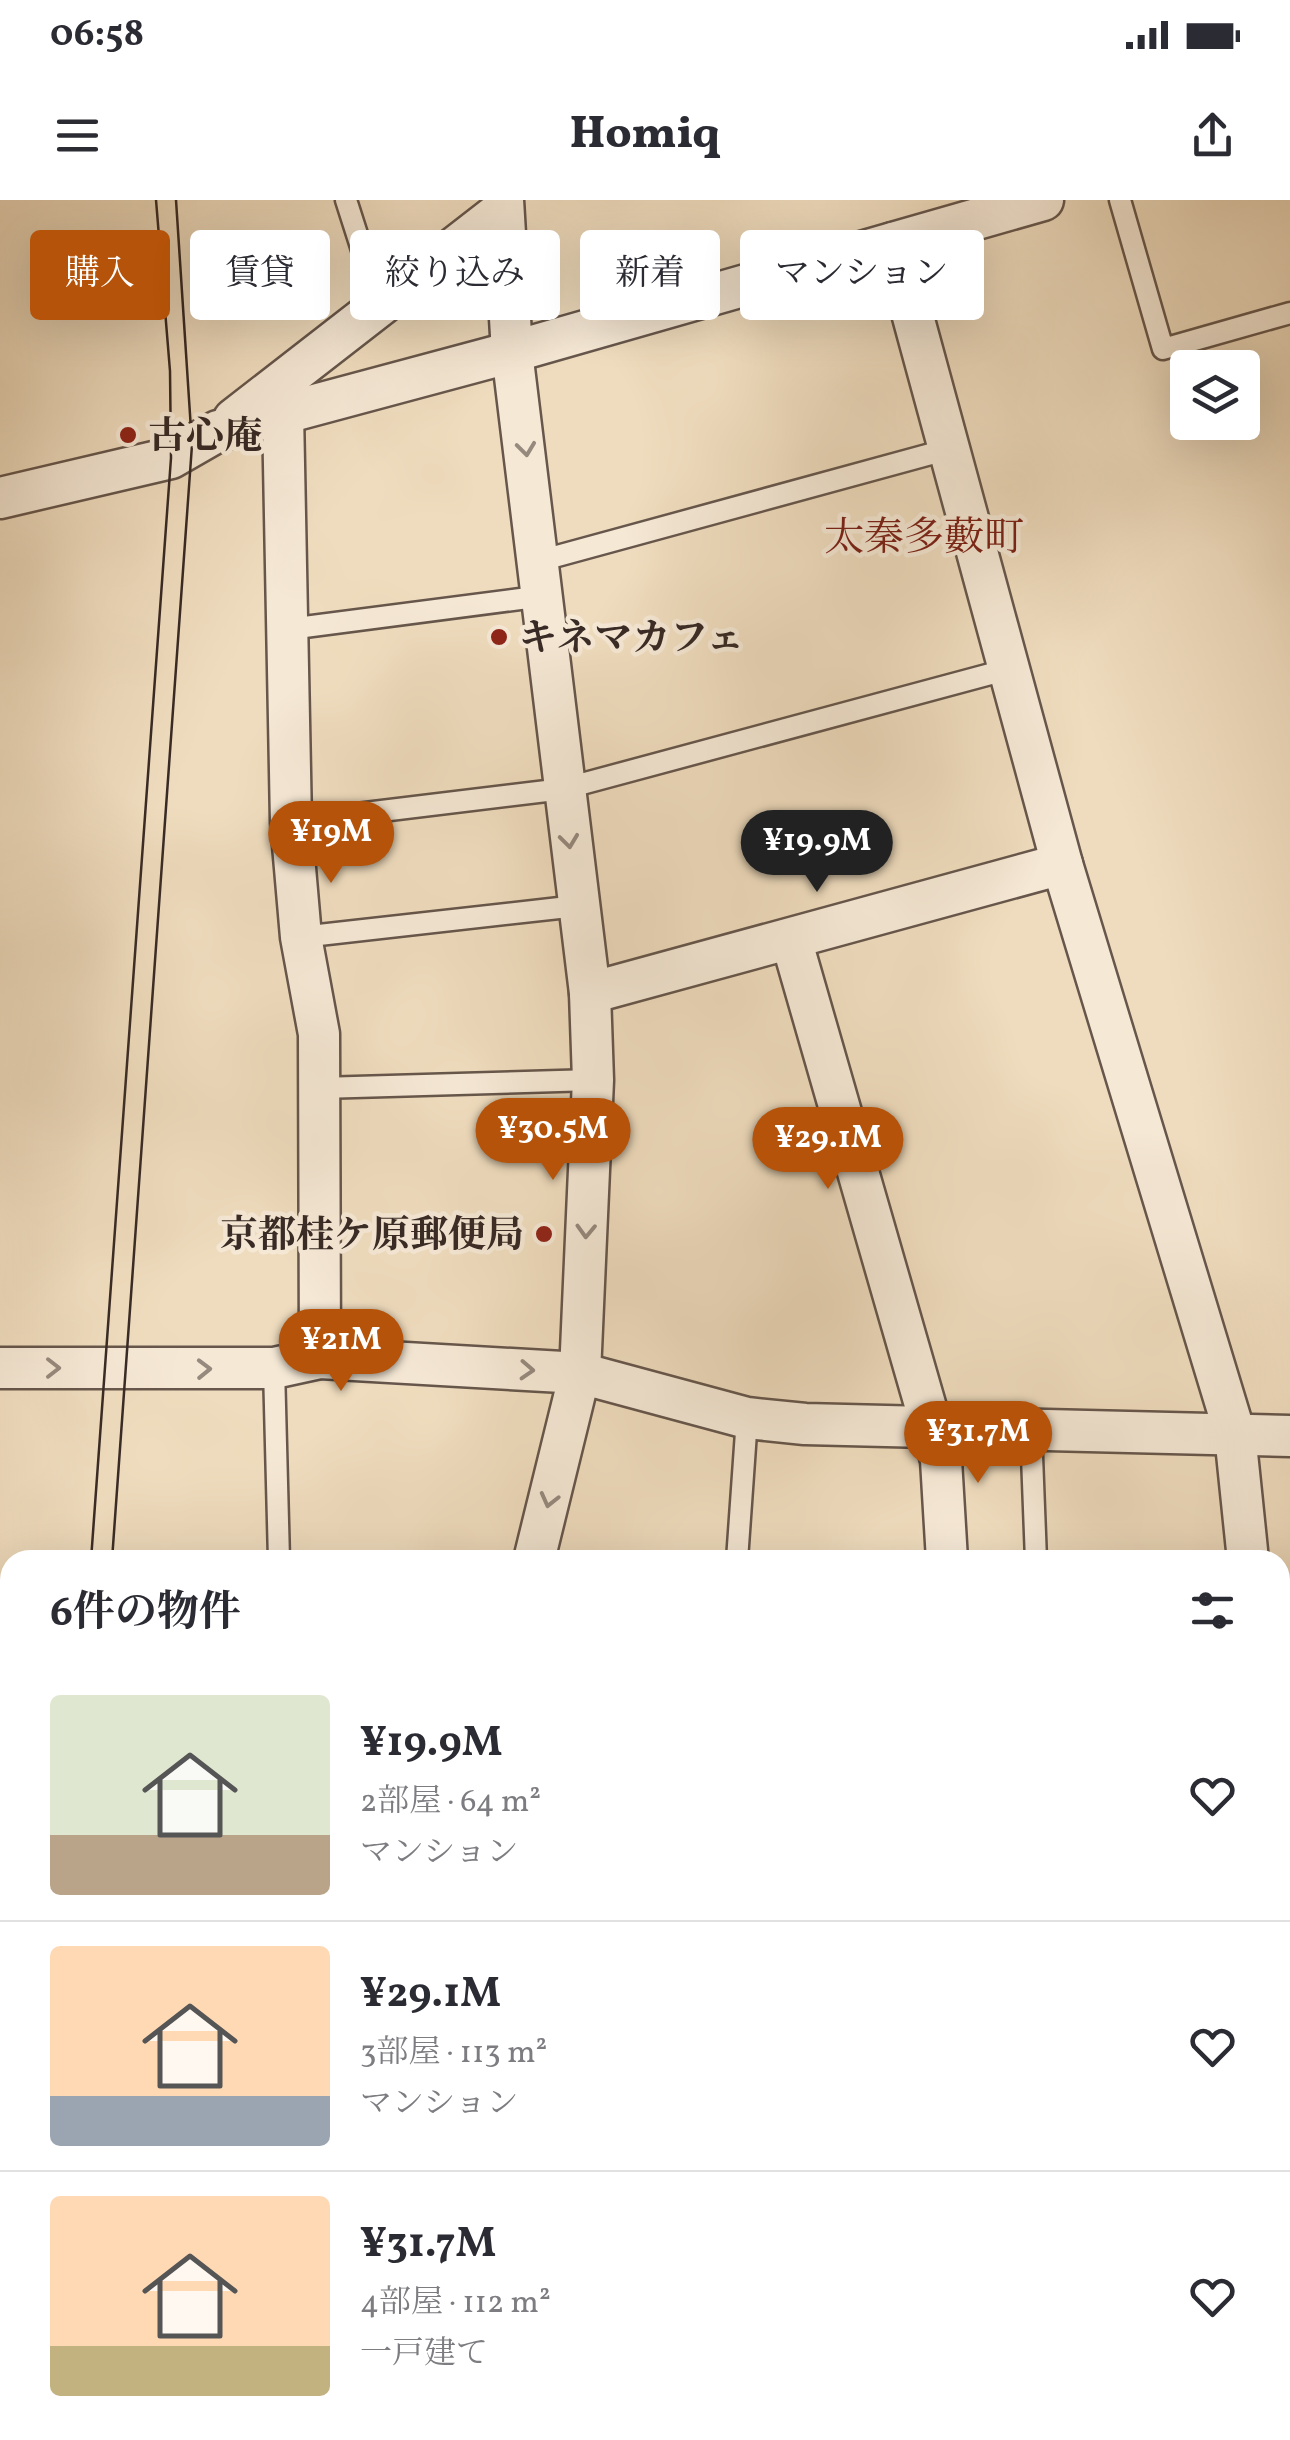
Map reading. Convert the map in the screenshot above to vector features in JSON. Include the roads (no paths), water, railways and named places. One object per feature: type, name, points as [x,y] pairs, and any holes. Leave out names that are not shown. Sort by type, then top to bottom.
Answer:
[{"type":"street","points":[[938,230],[1043,200]]},
{"type":"street","points":[[473,230],[503,205]]},
{"type":"street","points":[[503,205],[512,352],[590,993],[592,1080],[580,1373],[536,1550]]},
{"type":"street","points":[[218,431],[740,287]]},
{"type":"street","points":[[0,498],[171,458],[218,431],[362,320]]},
{"type":"street","points":[[914,320],[1062,864],[1235,1434],[1247,1550]]},
{"type":"street","points":[[283,414],[291,822],[301,937],[319,1034],[320,1358]]},
{"type":"street","points":[[590,993],[1062,864]]},
{"type":"street","points":[[791,939],[941,1460],[946,1550]]},
{"type":"street","points":[[0,1368],[274,1368],[320,1358],[580,1373],[746,1418],[1290,1436]]},
{"type":"lane","points":[[346,200],[356,230]]},
{"type":"lane","points":[[1120,200],[1163,350],[1290,312]]},
{"type":"lane","points":[[289,629],[541,578],[949,449]]},
{"type":"lane","points":[[291,822],[563,789],[1009,669]]},
{"type":"lane","points":[[301,937],[577,906]]},
{"type":"lane","points":[[320,1088],[592,1080]]},
{"type":"lane","points":[[274,1368],[279,1550]]},
{"type":"lane","points":[[738,1550],[746,1418]]},
{"type":"lane","points":[[1031,1430],[1036,1550]]},
{"type":"tram line","points":[[92,1550],[171,458],[170,371],[156,200]]},
{"type":"tram line","points":[[113,1550],[192,445],[176,200]]},
{"type":"place","name":"古心庵","points":[[128,435]]},
{"type":"place","name":"キネマカフェ","points":[[499,637]]},
{"type":"place","name":"京都桂ケ原郵便局","points":[[544,1234]]},
{"type":"district","name":"太秦多藪町","points":[[924,536]]}]
